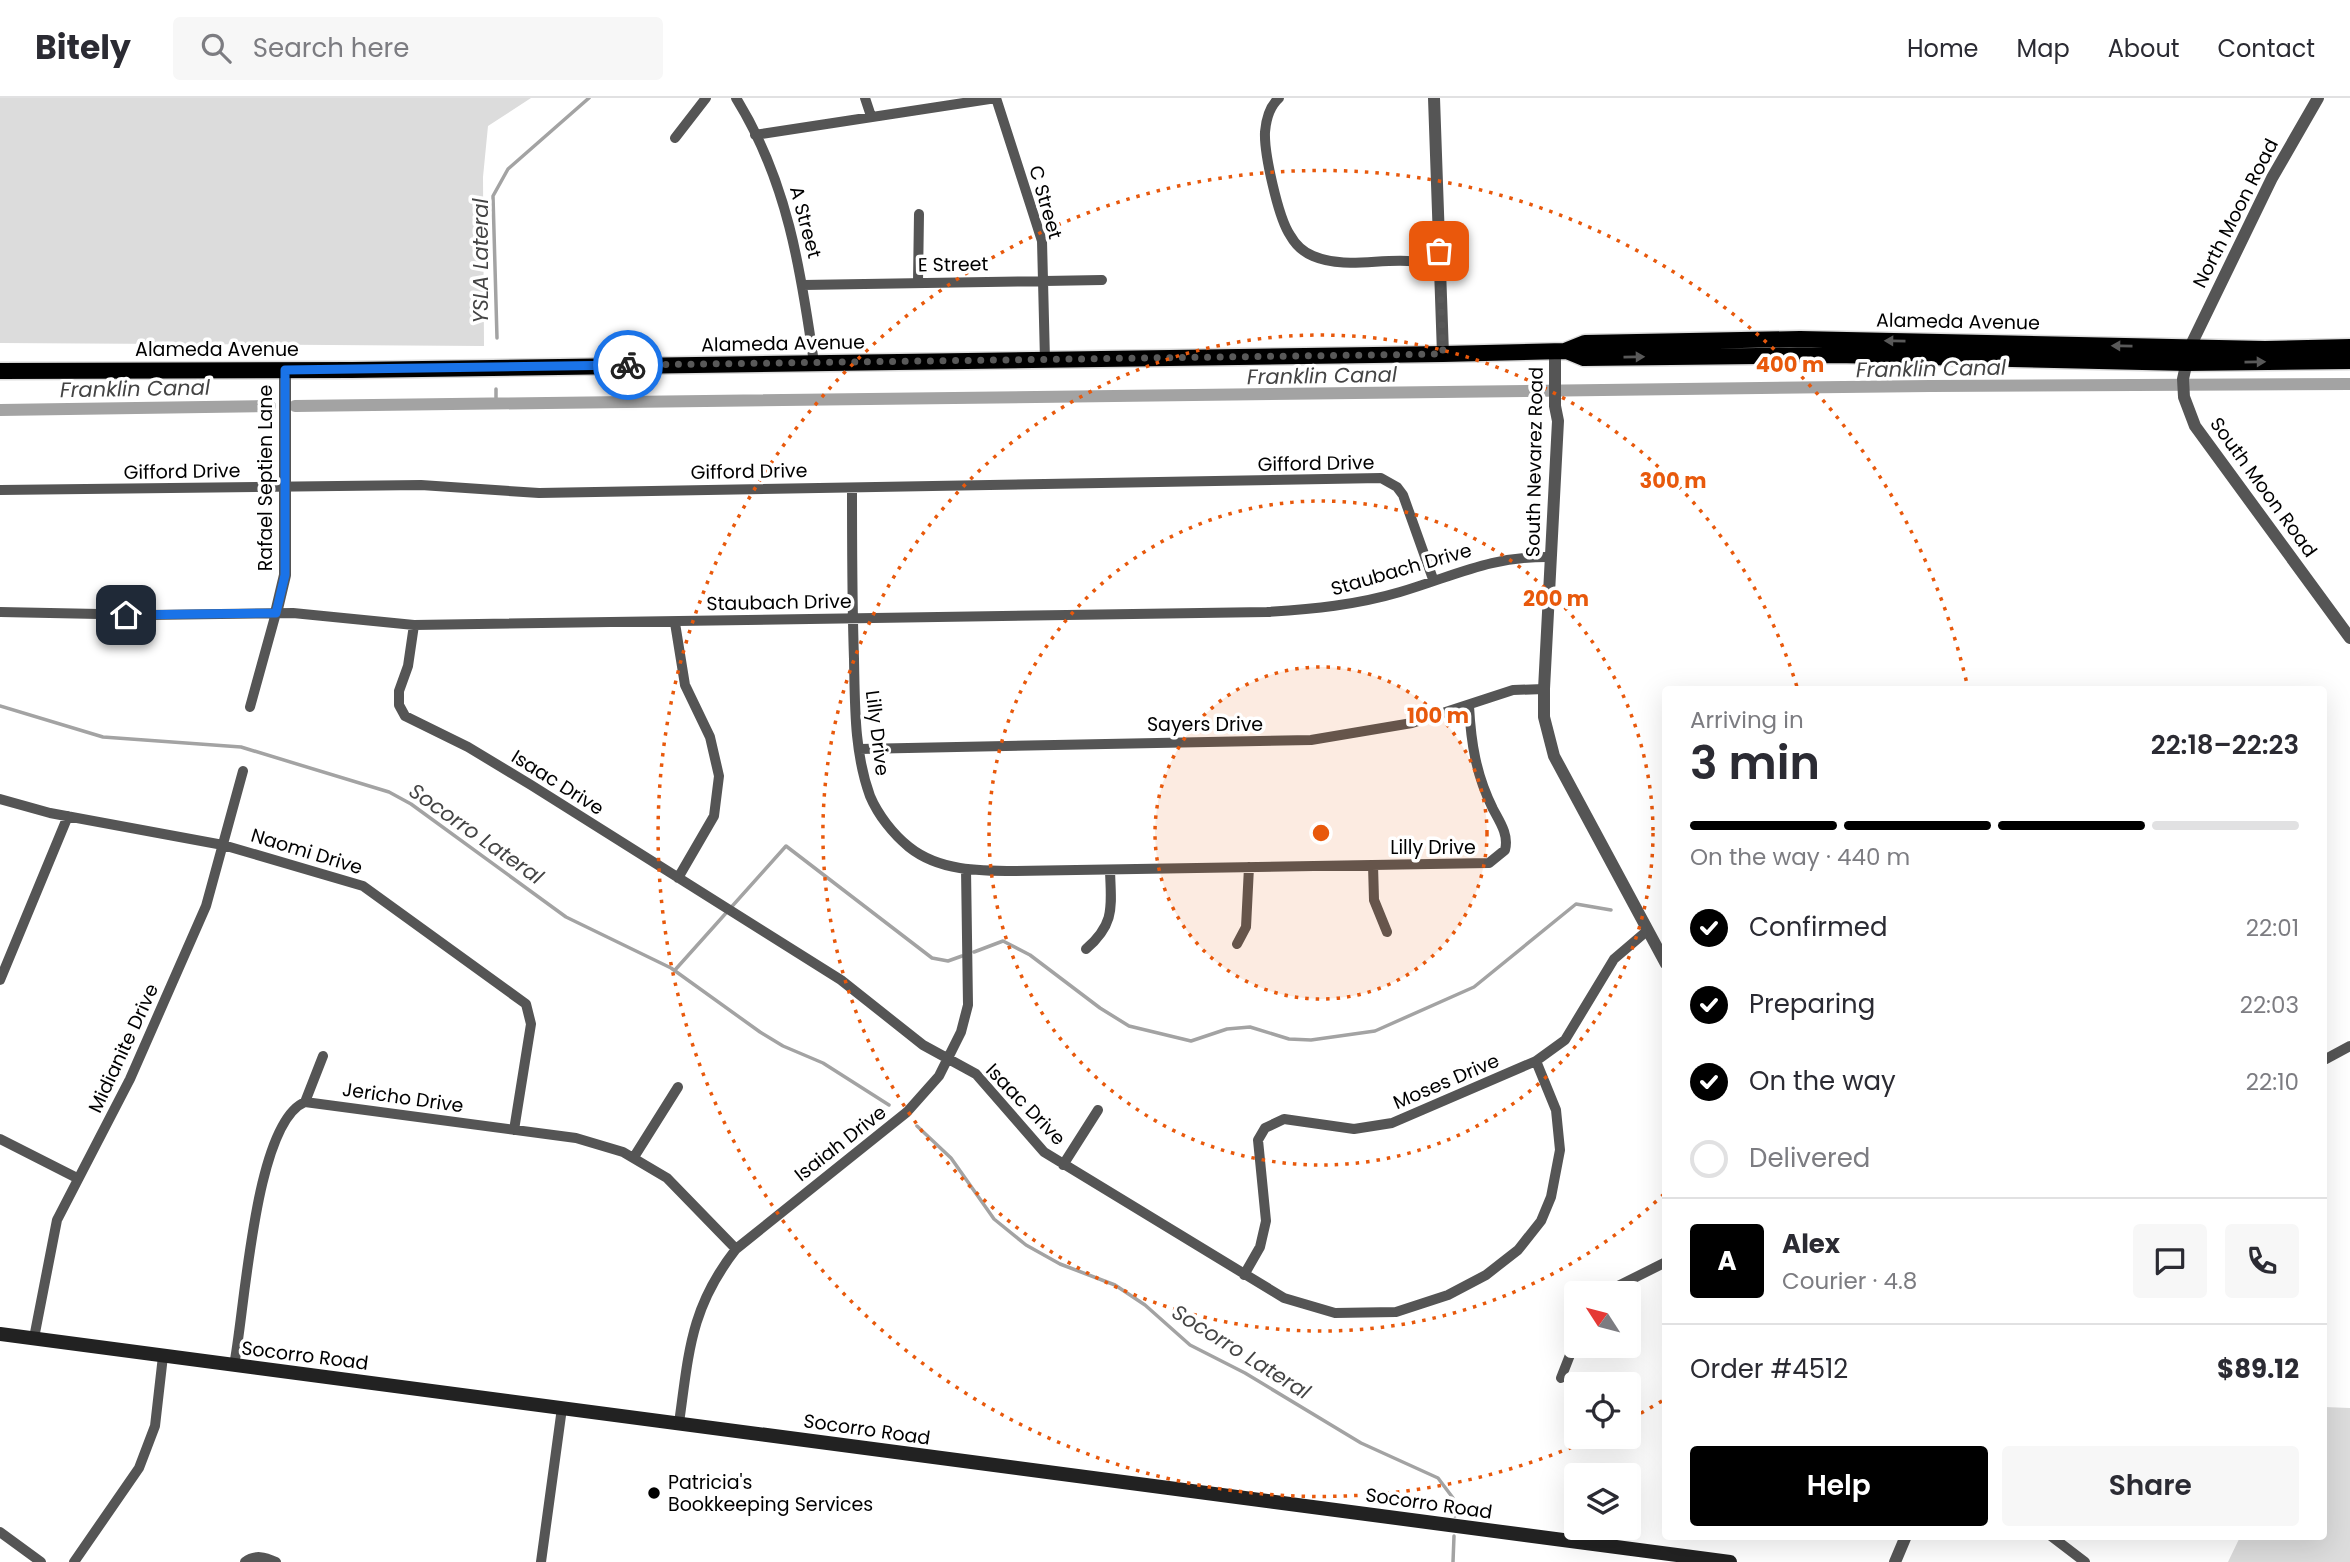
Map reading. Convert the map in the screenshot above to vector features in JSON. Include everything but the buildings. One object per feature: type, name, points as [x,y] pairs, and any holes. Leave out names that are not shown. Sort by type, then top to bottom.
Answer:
[{"type":"main road","name":"Alameda Avenue","points":[[0,371],[285,370],[1443,354],[1559,356],[1585,343],[1800,339],[2187,361],[2350,361]]},
{"type":"main road","name":"Alameda Avenue","points":[[2187,361],[2350,347]]},
{"type":"main road","name":"Socorro Road","points":[[0,1334],[1730,1562]]},
{"type":"street","points":[[675,138],[706,98]]},
{"type":"street","name":"A Street","points":[[736,98],[785,202],[803,285],[814,363]]},
{"type":"street","points":[[865,98],[871,116]]},
{"type":"street","points":[[755,135],[996,98]]},
{"type":"street","name":"C Street","points":[[996,98],[1040,233],[1045,360]]},
{"type":"street","points":[[1279,98],[1266,122],[1265,144],[1285,226],[1296,244],[1307,253],[1331,261],[1420,260],[1439,268]]},
{"type":"street","points":[[1434,98],[1443,354]]},
{"type":"street","name":"North Moon Road","points":[[2187,361],[2259,202],[2318,98]]},
{"type":"street","points":[[918,282],[919,214]]},
{"type":"street","name":"E Street","points":[[803,285],[1102,280]]},
{"type":"street","name":"South Nevarez Road","points":[[1559,356],[1544,717],[1554,756],[1662,956]]},
{"type":"street","name":"South Moon Road","points":[[2187,361],[2184,397],[2195,426],[2350,638]]},
{"type":"street","name":"Rafael Septien Lane","points":[[250,707],[285,575],[285,370]]},
{"type":"street","name":"Gifford Drive","points":[[0,490],[439,485],[539,493],[1381,478],[1397,486],[1403,495],[1433,579]]},
{"type":"street","name":"Lilly Drive","points":[[852,488],[853,618],[859,749],[874,805],[897,836],[919,854],[940,864],[1003,872],[1373,864],[1478,866],[1497,859],[1505,850],[1506,835],[1488,799],[1473,754],[1469,706]]},
{"type":"street","name":"Staubach Drive","points":[[0,612],[149,615],[276,613],[414,625],[1331,608],[1403,591],[1433,579],[1505,559],[1551,557]]},
{"type":"street","points":[[675,622],[685,685],[710,737],[719,776],[714,816],[678,878]]},
{"type":"street","name":"Isaac Drive","points":[[414,625],[408,666],[399,691],[398,705],[405,716],[468,747],[857,991],[923,1045],[989,1086],[1044,1152],[1063,1166],[1284,1298],[1335,1313],[1382,1314],[1419,1307],[1486,1275],[1518,1250],[1541,1221],[1554,1189],[1560,1150],[1556,1110],[1536,1061]]},
{"type":"street","name":"Sayers Drive","points":[[859,749],[1311,740],[1412,723],[1508,691],[1544,689]]},
{"type":"street","name":"Midianite Drive","points":[[34,1338],[57,1220],[130,1079],[206,906],[243,771]]},
{"type":"street","name":"Naomi Drive","points":[[0,799],[68,816],[223,845],[363,886],[521,999],[529,1010],[531,1024],[514,1130]]},
{"type":"street","points":[[0,979],[68,816]]},
{"type":"street","name":"Lilly Drive","points":[[1373,864],[1374,900],[1387,932]]},
{"type":"street","points":[[1237,944],[1246,927],[1249,867]]},
{"type":"street","name":"Isaiah Drive","points":[[679,1423],[694,1326],[710,1286],[736,1249],[907,1112],[924,1096],[948,1059],[961,1032],[968,1005],[966,869]]},
{"type":"street","points":[[1086,949],[1101,936],[1109,920],[1110,870]]},
{"type":"street","name":"Moses Drive","points":[[1244,1275],[1264,1233],[1267,1212],[1258,1140],[1265,1128],[1273,1122],[1295,1120],[1354,1129],[1392,1123],[1536,1061],[1565,1040],[1614,959],[1648,930]]},
{"type":"street","points":[[2327,1058],[2350,1046]]},
{"type":"street","points":[[233,1365],[262,1180],[289,1114],[305,1102],[323,1056]]},
{"type":"street","points":[[634,1157],[678,1087]]},
{"type":"street","name":"Jericho Drive","points":[[305,1102],[576,1138],[634,1157],[667,1178],[736,1249]]},
{"type":"street","points":[[1063,1166],[1098,1110]]},
{"type":"street","points":[[0,1139],[77,1178]]},
{"type":"street","points":[[1628,1281],[1662,1264]]},
{"type":"street","points":[[74,1562],[139,1468],[155,1426],[163,1356]]},
{"type":"street","points":[[1561,1378],[1569,1358]]},
{"type":"street","points":[[541,1562],[562,1408]]},
{"type":"street","points":[[0,1532],[41,1562]]},
{"type":"street","points":[[1895,1562],[1904,1540]]},
{"type":"street","points":[[2056,1540],[2085,1562]]},
{"type":"street","points":[[245,1562],[253,1557],[263,1557],[276,1562]]},
{"type":"shaded area","points":[[0,98],[531,98],[488,126],[483,177],[484,346],[0,343]]},
{"type":"shaded area","points":[[2327,1407],[2350,1408],[2350,1562],[2228,1562],[2239,1540],[2327,1540]]},
{"type":"waterway","name":"YSLA Lateral","points":[[497,338],[493,196],[508,169],[589,98]]},
{"type":"waterway","name":"Franklin Canal","points":[[295,406],[1930,386],[2350,384]]},
{"type":"waterway","name":"YSLA Lateral","points":[[496,389],[496,403]]},
{"type":"waterway","name":"Franklin Canal","points":[[0,410],[270,406]]},
{"type":"waterway","name":"Socorro Lateral","points":[[0,706],[103,737],[241,747],[389,792],[411,804],[566,917],[671,968],[760,1032],[783,1046],[823,1063],[889,1105]]},
{"type":"waterway","points":[[675,970],[786,846],[932,958],[948,961],[962,956]]},
{"type":"waterway","points":[[974,952],[1003,941],[1030,955],[1100,1008],[1129,1026],[1191,1041],[1227,1029],[1250,1027],[1289,1039],[1311,1040],[1375,1031],[1474,987],[1576,904],[1611,910]]},
{"type":"waterway","name":"Socorro Lateral","points":[[917,1126],[951,1158],[994,1219],[1026,1245],[1060,1264],[1115,1285],[1145,1305],[1190,1345],[1245,1373],[1361,1443],[1438,1478],[1453,1498],[1455,1516]]},
{"type":"waterway","name":"Socorro Lateral","points":[[1453,1562],[1454,1536]]},
{"type":"way so far","points":[[628,365],[1443,354],[1439,251]]},
{"type":"place","name":"Patricia's Bookkeeping Services","points":[[654,1493]]},
{"type":"route","points":[[126,615],[276,613],[285,575],[285,370],[628,365]]}]
